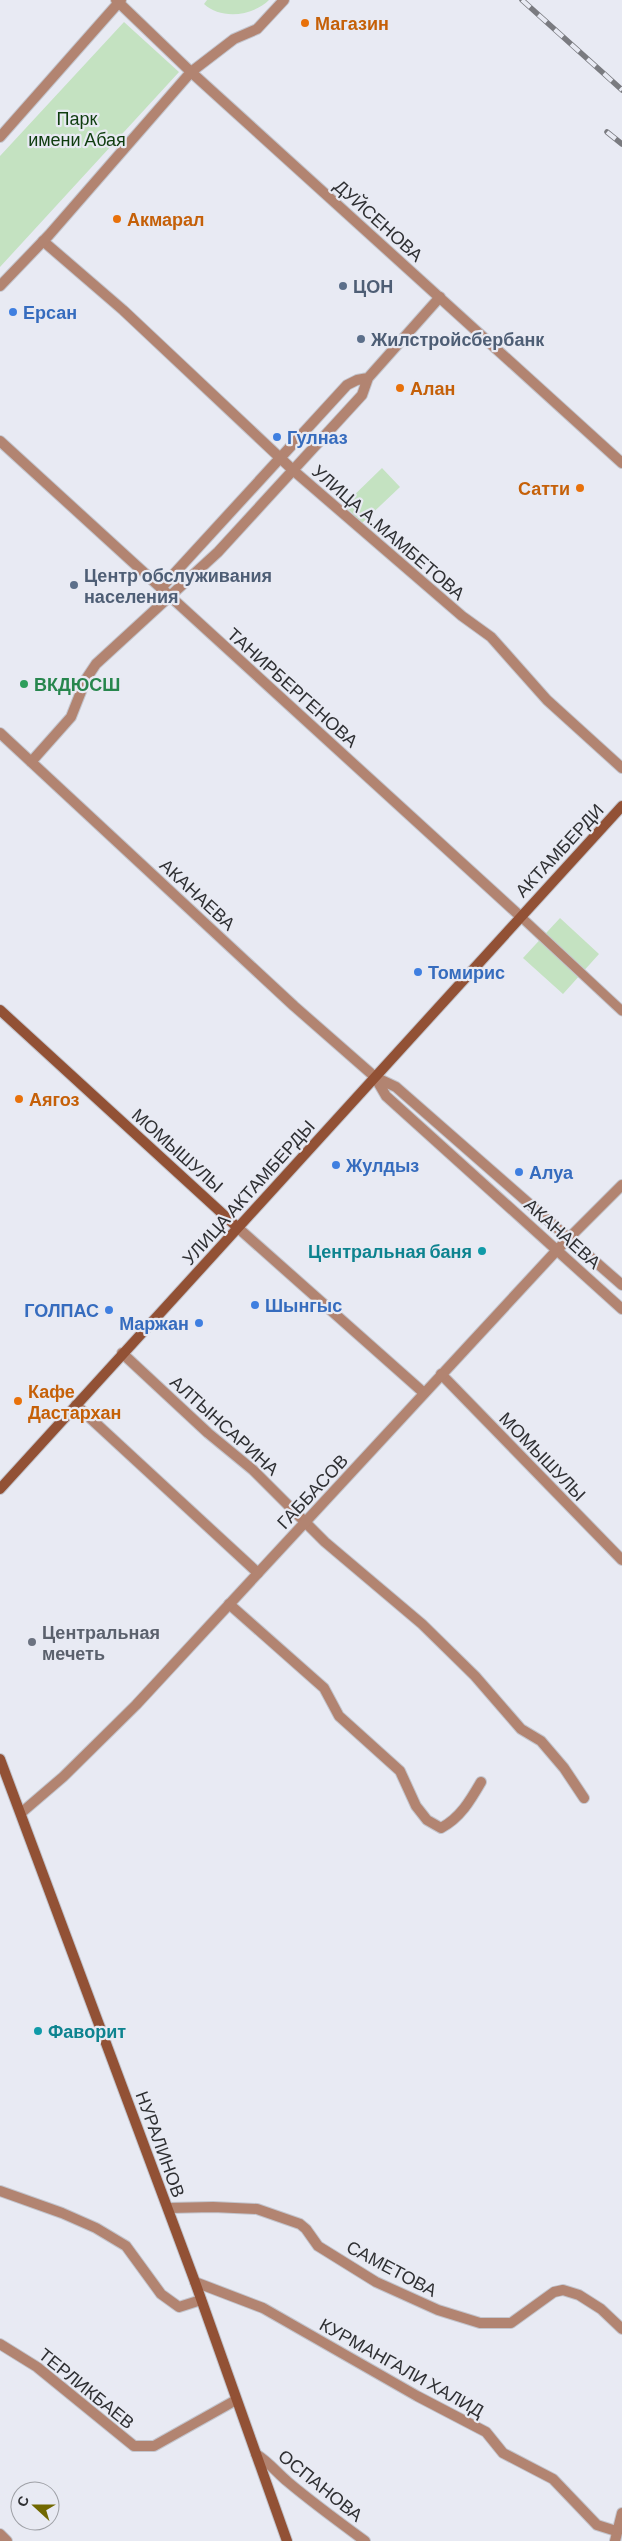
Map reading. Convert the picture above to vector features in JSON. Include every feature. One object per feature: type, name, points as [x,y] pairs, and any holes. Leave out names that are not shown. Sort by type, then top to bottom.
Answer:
[{"type":"main road","name":"АКТАМБЕРДИ","points":[[520,916],[622,806]]},
{"type":"main road","name":"УЛИЦА АКТАМБЕРДЫ","points":[[0,1489],[520,916]]},
{"type":"main road","name":"МОМЫШУЛЫ","points":[[0,1010],[237,1227]]},
{"type":"main road","name":"НУРАЛИНОВ","points":[[0,1760],[168,2208],[287,2541]]},
{"type":"street","points":[[0,286],[43,241],[191,72],[234,39],[257,29],[284,0]]},
{"type":"street","points":[[0,137],[119,1]]},
{"type":"street","name":"ДУЙСЕНОВА","points":[[119,1],[191,72],[622,463]]},
{"type":"street","name":"УЛИЦА А.МАМБЕТОВА","points":[[43,241],[123,310],[294,471],[462,616],[491,637],[547,700],[622,768]]},
{"type":"street","points":[[32,762],[71,717],[86,679],[96,664],[218,552],[294,471],[362,395],[368,378],[440,297]]},
{"type":"street","points":[[161,588],[347,385],[357,380],[368,378]]},
{"type":"street","name":"ТАНИРБЕРГЕНОВА","points":[[0,441],[520,916]]},
{"type":"street","name":"АКАНАЕВА","points":[[0,733],[290,1002],[375,1077],[396,1087],[622,1285]]},
{"type":"street","points":[[520,916],[622,1011]]},
{"type":"street","name":"АКАНАЕВА","points":[[375,1077],[386,1096],[622,1309]]},
{"type":"street","name":"ГАББАСОВ","points":[[20,1813],[63,1777],[104,1737],[306,1523],[568,1238],[622,1185]]},
{"type":"street","name":"МОМЫШУЛЫ","points":[[237,1227],[424,1393]]},
{"type":"street","name":"АЛТЫНСАРИНА","points":[[122,1353],[208,1433],[252,1470],[324,1542],[422,1624],[475,1676],[521,1730],[541,1741],[564,1768],[584,1798]]},
{"type":"street","name":"МОМЫШУЛЫ","points":[[441,1374],[622,1560]]},
{"type":"street","points":[[76,1405],[258,1573]]},
{"type":"street","points":[[230,1604],[324,1688],[339,1716],[400,1771],[416,1806],[427,1820],[440,1828],[453,1822],[467,1806],[481,1782]]},
{"type":"street","points":[[0,2191],[62,2213],[96,2228],[126,2246],[161,2294],[179,2307],[201,2300]]},
{"type":"street","name":"САМЕТОВА","points":[[168,2208],[213,2207],[257,2209],[300,2224],[318,2246],[376,2282],[430,2307],[480,2323],[511,2324],[554,2292],[563,2290],[579,2295],[601,2309],[622,2329]]},
{"type":"street","name":"КУРМАНГАЛИ ХАЛИД","points":[[195,2282],[263,2308],[417,2396],[486,2432],[503,2453],[553,2479],[597,2525],[616,2536]]},
{"type":"street","name":"ТЕРЛИКБАЕВ","points":[[0,2344],[37,2367],[134,2446],[154,2446],[236,2400]]},
{"type":"street","name":"ОСПАНОВА","points":[[256,2454],[273,2465],[286,2480],[326,2513],[365,2541]]},
{"type":"street","points":[[616,2536],[622,2513]]},
{"type":"street","points":[[0,2534],[8,2541]]},
{"type":"green space","points":[[207,0],[269,0],[246,13],[228,14],[211,9],[204,4]]},
{"type":"green space","name":"Парк имени Абая","points":[[124,22],[179,72],[0,267],[0,156]]},
{"type":"green space","points":[[382,468],[400,487],[362,523],[344,505]]},
{"type":"green space","points":[[560,918],[599,954],[563,994],[523,958]]},
{"type":"railway","points":[[522,0],[622,90]]},
{"type":"railway","points":[[607,132],[622,144]]},
{"type":"place","name":"Магазин","points":[[305,23]]},
{"type":"place","name":"Акмарал","points":[[117,219]]},
{"type":"place","name":"ЦОН","points":[[343,286]]},
{"type":"place","name":"Ерсан","points":[[13,312]]},
{"type":"place","name":"Жилстройсбербанк","points":[[361,339]]},
{"type":"place","name":"Алан","points":[[400,388]]},
{"type":"place","name":"Гулназ","points":[[277,437]]},
{"type":"place","name":"Сатти","points":[[580,488]]},
{"type":"place","name":"Центр обслуживания населения","points":[[74,585]]},
{"type":"place","name":"ВКДЮСШ","points":[[24,684]]},
{"type":"place","name":"Томирис","points":[[418,972]]},
{"type":"place","name":"Аягоз","points":[[19,1099]]},
{"type":"place","name":"Жулдыз","points":[[336,1165]]},
{"type":"place","name":"Алуа","points":[[519,1172]]},
{"type":"place","name":"Центральная баня","points":[[482,1251]]},
{"type":"place","name":"Шынгыс","points":[[255,1305]]},
{"type":"place","name":"ГОЛПАС","points":[[109,1310]]},
{"type":"place","name":"Маржан","points":[[199,1323]]},
{"type":"place","name":"Кафе Дастархан","points":[[18,1401]]},
{"type":"place","name":"Центральная мечеть","points":[[32,1642]]},
{"type":"place","name":"Фаворит","points":[[38,2031]]}]
